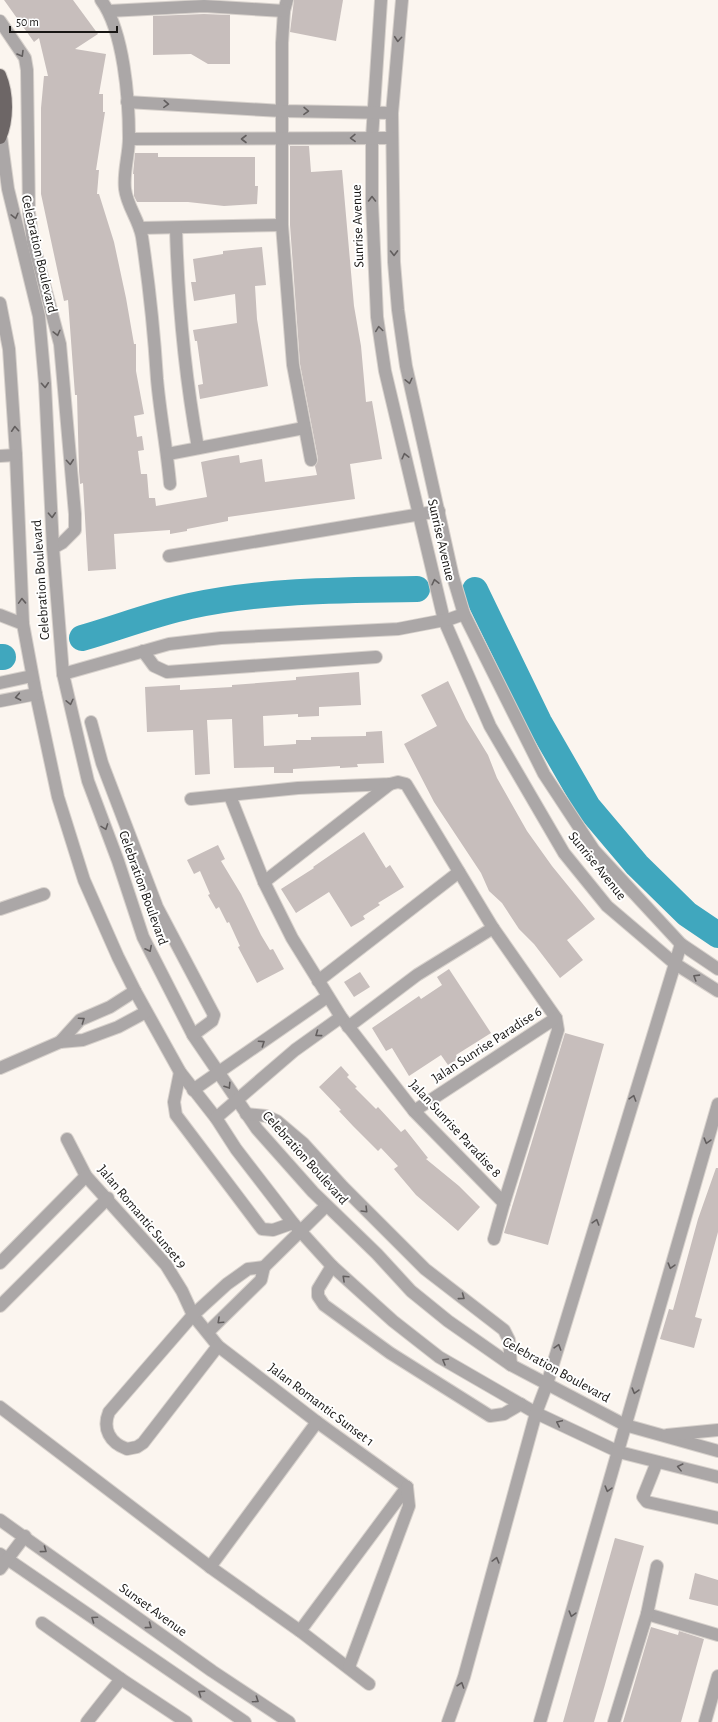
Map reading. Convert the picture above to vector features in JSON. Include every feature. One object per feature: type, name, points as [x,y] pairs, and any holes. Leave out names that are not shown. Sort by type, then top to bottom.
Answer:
[{"type":"main road","points":[[0,75],[5,87],[5,116],[0,137]]},
{"type":"street","points":[[101,0],[109,11],[119,43],[127,102],[129,139],[125,190],[132,213],[140,228],[150,288],[158,380],[168,454],[170,484]]},
{"type":"street","name":"Sunrise Avenue","points":[[381,0],[372,138],[372,203],[377,317],[384,371],[420,514],[444,620],[490,726],[564,853],[607,906],[674,963],[718,991]]},
{"type":"street","name":"Sunrise Avenue","points":[[402,0],[392,113],[394,262],[398,310],[406,366],[453,577],[464,614],[544,774],[594,850],[681,944],[718,969]]},
{"type":"street","points":[[109,11],[128,6],[204,3],[285,6],[282,111],[282,225],[293,365],[311,460]]},
{"type":"street","points":[[0,21],[24,58],[28,70],[29,213],[33,242],[60,344],[75,514],[75,530],[62,543],[53,548]]},
{"type":"street","points":[[127,102],[282,111],[392,113]]},
{"type":"street","name":"Celebration Boulevard","points":[[0,137],[4,191],[39,316],[45,384],[53,548],[63,674],[88,781],[118,861],[143,937],[193,1035],[257,1129],[326,1206],[377,1254],[411,1291],[448,1321],[511,1365],[625,1425],[718,1451]]},
{"type":"street","points":[[129,139],[392,138]]},
{"type":"street","points":[[140,228],[282,225]]},
{"type":"street","points":[[176,228],[177,275],[188,388],[198,448]]},
{"type":"street","name":"Celebration Boulevard","points":[[0,303],[9,349],[16,455],[23,624],[32,676],[58,798],[84,880],[134,991],[180,1072],[216,1118],[236,1149],[298,1227],[332,1266],[393,1321],[439,1358],[536,1413],[619,1452],[718,1477]]},
{"type":"street","points":[[168,454],[304,428]]},
{"type":"street","points":[[0,456],[16,455]]},
{"type":"street","points":[[169,556],[439,511]]},
{"type":"street","points":[[0,614],[23,624]]},
{"type":"street","points":[[63,674],[169,644],[221,638],[398,629],[444,620],[464,614]]},
{"type":"street","points":[[143,651],[154,666],[167,672],[376,657]]},
{"type":"street","points":[[0,683],[32,676]]},
{"type":"street","points":[[0,701],[36,694]]},
{"type":"street","points":[[91,722],[102,763],[157,907],[214,1015],[212,1021],[193,1035]]},
{"type":"street","points":[[191,799],[298,788],[390,784],[398,782],[406,784],[493,928],[556,1018],[558,1030],[494,1239]]},
{"type":"street","points":[[264,882],[390,784]]},
{"type":"street","name":"Jalan Sunrise Paradise 8","points":[[230,796],[264,882],[292,938],[341,1017],[414,1110],[504,1203]]},
{"type":"street","points":[[318,981],[459,872]]},
{"type":"street","points":[[0,909],[44,894]]},
{"type":"street","points":[[348,1027],[417,975],[493,928]]},
{"type":"street","points":[[448,1722],[464,1677],[536,1413],[547,1384],[681,944]]},
{"type":"street","points":[[60,1042],[80,1020],[110,1007],[134,991]]},
{"type":"street","points":[[193,1090],[328,997]]},
{"type":"street","points":[[0,1068],[60,1042],[83,1040],[118,1027],[146,1012]]},
{"type":"street","points":[[216,1118],[295,1050],[341,1017]]},
{"type":"street","name":"Jalan Sunrise Paradise 6","points":[[414,1110],[556,1018]]},
{"type":"street","points":[[180,1072],[174,1102],[176,1115],[262,1229],[273,1230],[298,1227]]},
{"type":"street","points":[[540,1722],[718,1104]]},
{"type":"street","points":[[246,1114],[266,1116],[277,1121],[303,1143],[343,1188],[425,1269],[504,1330],[509,1340],[511,1365]]},
{"type":"street","name":"Jalan Romantic Sunset 9","points":[[67,1139],[86,1176],[108,1198],[166,1265],[182,1291],[193,1315],[208,1332]]},
{"type":"street","points":[[0,1264],[86,1176]]},
{"type":"street","points":[[0,1306],[108,1198]]},
{"type":"street","points":[[208,1332],[261,1280],[264,1267],[298,1227],[326,1206]]},
{"type":"street","points":[[332,1266],[318,1289],[318,1296],[324,1304],[390,1353],[490,1416],[504,1414],[521,1404]]},
{"type":"street","points":[[218,1346],[143,1443],[137,1447],[127,1449],[109,1436],[106,1425],[109,1412],[193,1315],[227,1284],[248,1268],[264,1267]]},
{"type":"street","points":[[227,1284],[242,1300]]},
{"type":"street","name":"Jalan Romantic Sunset 1","points":[[208,1332],[218,1346],[317,1422],[407,1487]]},
{"type":"street","points":[[0,1407],[210,1567],[349,1667],[369,1684]]},
{"type":"street","points":[[210,1567],[317,1422]]},
{"type":"street","points":[[662,1435],[718,1430]]},
{"type":"street","points":[[657,1462],[643,1497],[647,1502],[718,1518]]},
{"type":"street","points":[[300,1631],[407,1487]]},
{"type":"street","points":[[349,1667],[409,1506],[407,1487]]},
{"type":"street","name":"Sunset Avenue","points":[[0,1520],[25,1536],[212,1671],[289,1722]]},
{"type":"street","points":[[0,1569],[4,1556],[25,1536]]},
{"type":"street","points":[[4,1556],[245,1722]]},
{"type":"street","points":[[614,1722],[647,1614],[657,1566]]},
{"type":"street","points":[[647,1614],[718,1635]]},
{"type":"street","points":[[42,1623],[121,1679],[186,1722]]},
{"type":"street","points":[[705,1722],[718,1676]]},
{"type":"street","points":[[87,1722],[121,1679]]},
{"type":"building","points":[[4,0],[73,0],[98,34],[75,49],[106,54],[99,94],[103,94],[103,112],[105,112],[96,170],[99,170],[97,194],[99,194],[114,242],[134,344],[136,344],[136,371],[144,414],[134,416],[137,437],[142,436],[144,450],[138,451],[141,474],[147,474],[149,498],[155,498],[156,506],[207,497],[201,462],[220,458],[239,455],[240,463],[262,459],[265,482],[317,475],[315,466],[318,459],[300,364],[290,225],[290,146],[309,146],[311,172],[342,170],[354,306],[361,346],[366,402],[372,401],[382,459],[350,464],[355,499],[228,517],[228,521],[170,534],[170,530],[114,534],[116,569],[88,571],[83,483],[80,484],[79,471],[77,395],[75,395],[68,300],[64,301],[41,194],[41,108],[44,76],[48,76],[39,38],[34,42]]},
{"type":"building","points":[[294,0],[343,0],[336,41],[290,32]]},
{"type":"building","points":[[204,14],[230,15],[230,64],[208,64],[191,54],[153,55],[153,16]]},
{"type":"building","points":[[135,153],[158,153],[158,157],[255,157],[255,186],[258,186],[257,204],[224,206],[188,202],[137,202],[134,196],[133,174]]},
{"type":"building","points":[[262,247],[266,285],[255,286],[257,319],[268,386],[200,399],[198,385],[203,384],[197,341],[195,341],[193,330],[237,323],[235,294],[194,301],[191,282],[196,282],[193,259],[223,254],[223,251]]},
{"type":"building","points":[[359,672],[361,705],[319,707],[319,716],[298,717],[298,714],[263,716],[264,746],[296,744],[296,740],[311,740],[311,737],[366,736],[366,732],[382,731],[384,763],[357,764],[358,767],[340,768],[340,766],[293,769],[293,773],[274,773],[274,767],[234,768],[232,719],[207,720],[210,774],[195,775],[193,730],[147,732],[145,687],[180,685],[180,690],[232,687],[232,685],[296,680],[296,677]]},
{"type":"building","points":[[448,681],[466,719],[488,755],[497,778],[527,831],[552,866],[595,919],[567,940],[583,960],[560,978],[534,944],[519,929],[502,903],[489,891],[481,873],[434,802],[404,744],[437,726],[421,695]]},
{"type":"building","points":[[364,832],[386,868],[390,865],[404,887],[378,903],[380,905],[363,916],[365,919],[351,927],[329,892],[296,913],[281,889],[314,868],[313,867]]},
{"type":"building","points":[[218,845],[225,859],[221,861],[241,894],[261,935],[270,950],[273,949],[284,969],[257,983],[238,947],[240,946],[229,922],[227,923],[219,907],[216,909],[208,895],[210,894],[200,871],[194,874],[187,860]]},
{"type":"building","points":[[449,969],[491,1033],[456,1055],[458,1059],[448,1065],[441,1055],[409,1076],[392,1048],[386,1051],[372,1028],[419,996],[421,999],[442,985],[437,977]]},
{"type":"building","points":[[360,972],[370,987],[354,997],[344,982]]},
{"type":"building","points":[[565,1033],[604,1044],[548,1245],[504,1233]]},
{"type":"building","points":[[341,1066],[349,1075],[347,1077],[357,1087],[355,1088],[376,1109],[378,1107],[401,1132],[405,1129],[428,1158],[426,1159],[459,1186],[480,1207],[458,1231],[416,1195],[394,1169],[398,1166],[381,1148],[378,1151],[353,1126],[339,1111],[341,1110],[319,1087]]},
{"type":"building","points":[[716,1168],[718,1168],[718,1232],[695,1317],[702,1319],[694,1348],[660,1339],[669,1309],[673,1310],[698,1219]]},
{"type":"building","points":[[615,1538],[644,1546],[604,1688],[594,1722],[563,1722]]},
{"type":"building","points":[[695,1573],[718,1580],[718,1606],[689,1599]]},
{"type":"building","points":[[651,1627],[678,1635],[679,1631],[704,1639],[681,1722],[623,1722]]},
{"type":"waterway","points":[[82,638],[162,613],[218,601],[303,592],[417,589]]},
{"type":"waterway","points":[[475,590],[539,722],[588,807],[637,865],[687,914],[718,935]]}]
